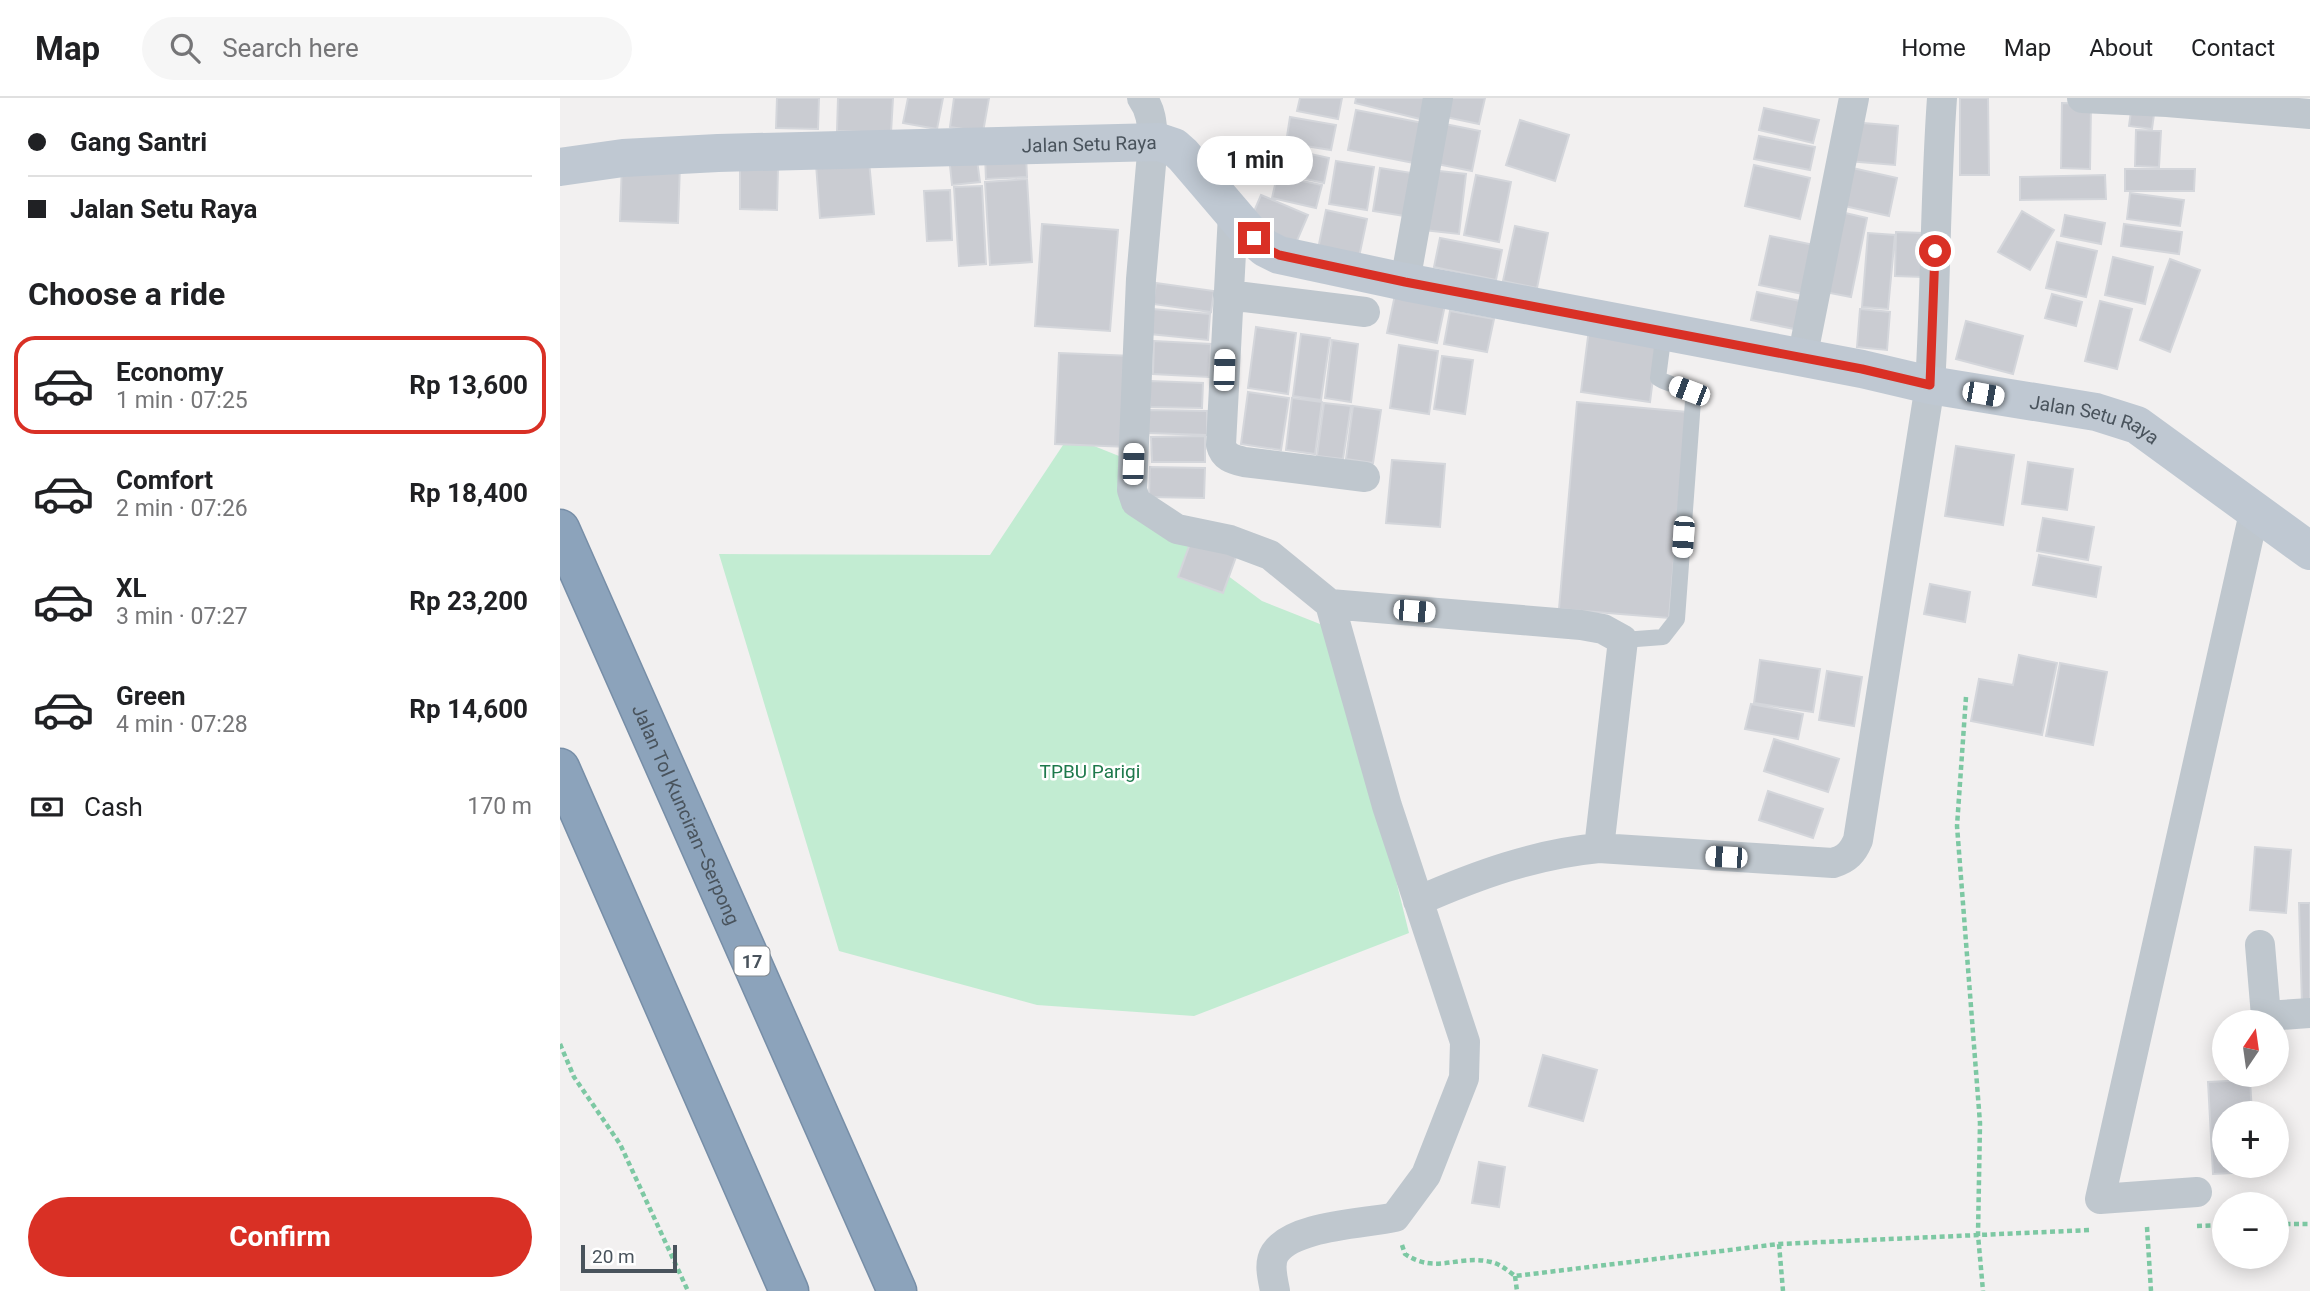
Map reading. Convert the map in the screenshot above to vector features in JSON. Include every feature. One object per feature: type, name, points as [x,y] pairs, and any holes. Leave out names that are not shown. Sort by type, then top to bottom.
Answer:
[{"type":"highway","name":"Jalan Tol Kunciran–Serpong","points":[[560,528],[897,1291]]},
{"type":"highway","points":[[560,768],[789,1291]]},
{"type":"street","points":[[1405,282],[1438,98]]},
{"type":"street","points":[[1802,359],[1854,98]]},
{"type":"street","points":[[1418,901],[1457,884],[1537,857],[1599,848],[1833,863],[1847,857],[1854,849],[1858,840],[1930,385],[1936,170],[1942,98]]},
{"type":"street","points":[[2082,98],[2167,100],[2310,114]]},
{"type":"street","points":[[1148,100],[1153,142],[1141,279],[1132,490],[1136,502],[1177,529],[1230,540],[1270,555],[1330,604],[1581,625],[1603,629],[1623,640],[1599,848]]},
{"type":"street","name":"Jalan Setu Raya","points":[[560,167],[623,158],[718,153],[1153,142],[1174,147],[1265,248],[1279,255],[1405,282],[1862,369],[1930,385],[2096,412],[2137,425],[2254,513],[2310,551]]},
{"type":"street","points":[[1233,214],[1221,444],[1223,452],[1231,459],[1244,462],[1365,477]]},
{"type":"street","points":[[1228,296],[1365,312]]},
{"type":"street","points":[[2197,1192],[2100,1199],[2254,513]]},
{"type":"street","points":[[1275,1291],[1270,1268],[1275,1253],[1287,1242],[1321,1228],[1395,1217],[1426,1175],[1464,1078],[1465,1042],[1387,806],[1330,604]]},
{"type":"street","points":[[2260,945],[2266,1016],[2310,1013]]},
{"type":"lane","points":[[1623,640],[1663,637],[1677,619],[1693,396],[1689,391],[1658,378],[1664,332]]},
{"type":"path","points":[[1966,697],[1957,826],[1980,1123],[1978,1235],[1983,1291]]},
{"type":"path","points":[[560,1044],[574,1077],[620,1144],[688,1291]]},
{"type":"path","points":[[1395,1217],[1405,1254],[1416,1262],[1428,1265],[1489,1261],[1515,1276],[1779,1244],[2095,1229]]},
{"type":"path","points":[[2289,1224],[2310,1224]]},
{"type":"path","points":[[2186,1226],[2212,1225]]},
{"type":"path","points":[[2147,1227],[2151,1291]]},
{"type":"path","points":[[2134,1228],[2160,1227]]},
{"type":"path","points":[[1779,1244],[1783,1291]]},
{"type":"path","points":[[1515,1276],[1517,1291]]},
{"type":"green space","name":"TPBU Parigi","points":[[1069,436],[1134,462],[1139,510],[1262,601],[1325,626],[1344,669],[1409,933],[1194,1016],[1037,1005],[839,951],[719,554],[990,555]]},
{"type":"building","points":[[777,98],[819,98],[818,129],[776,128]]},
{"type":"building","points":[[838,98],[893,98],[891,133],[837,131]]},
{"type":"building","points":[[908,98],[943,98],[937,129],[903,123]]},
{"type":"building","points":[[954,98],[989,98],[983,132],[950,127]]},
{"type":"building","points":[[1300,98],[1342,98],[1338,119],[1297,111]]},
{"type":"building","points":[[1356,98],[1425,98],[1420,119],[1355,103]]},
{"type":"building","points":[[1445,98],[1485,98],[1479,124],[1441,116]]},
{"type":"building","points":[[1960,98],[1988,98],[1989,175],[1960,175]]},
{"type":"building","points":[[2062,103],[2091,104],[2090,169],[2061,168]]},
{"type":"building","points":[[2132,104],[2155,107],[2152,129],[2129,126]]},
{"type":"building","points":[[1764,108],[1819,120],[1813,143],[1759,130]]},
{"type":"building","points":[[1356,110],[1423,123],[1414,163],[1348,150]]},
{"type":"building","points":[[1290,117],[1336,125],[1331,150],[1286,143]]},
{"type":"building","points":[[1520,120],[1569,135],[1555,181],[1506,165]]},
{"type":"building","points":[[1851,122],[1898,126],[1895,165],[1848,161]]},
{"type":"building","points":[[1440,123],[1480,131],[1472,171],[1432,163]]},
{"type":"building","points":[[2136,130],[2161,131],[2159,167],[2135,166]]},
{"type":"building","points":[[1759,136],[1815,147],[1810,170],[1754,159]]},
{"type":"building","points":[[1283,148],[1329,158],[1324,183],[1278,173]]},
{"type":"building","points":[[976,153],[980,182],[952,185],[949,156]]},
{"type":"building","points":[[1026,155],[1027,177],[986,179],[985,156]]},
{"type":"building","points":[[869,161],[874,214],[820,218],[816,164]]},
{"type":"building","points":[[1336,161],[1374,167],[1367,210],[1329,204]]},
{"type":"building","points":[[622,162],[680,165],[678,223],[620,221]]},
{"type":"building","points":[[1754,165],[1810,178],[1800,219],[1745,206]]},
{"type":"building","points":[[740,167],[778,167],[777,210],[740,209]]},
{"type":"building","points":[[1848,167],[1897,178],[1889,216],[1840,205]]},
{"type":"building","points":[[1380,168],[1418,174],[1411,217],[1373,211]]},
{"type":"building","points":[[2125,169],[2195,169],[2194,191],[2125,191]]},
{"type":"building","points":[[1430,170],[1466,174],[1459,234],[1424,230]]},
{"type":"building","points":[[1476,175],[1511,182],[1499,242],[1464,235]]},
{"type":"building","points":[[2105,175],[2106,199],[2020,200],[2020,177]]},
{"type":"building","points":[[1277,176],[1322,185],[1316,208],[1272,198]]},
{"type":"building","points":[[1027,179],[1032,262],[990,265],[985,182]]},
{"type":"building","points":[[982,186],[986,264],[959,266],[954,187]]},
{"type":"building","points":[[950,190],[952,240],[927,241],[924,191]]},
{"type":"building","points":[[2130,193],[2184,200],[2180,226],[2127,219]]},
{"type":"building","points":[[1261,195],[1308,215],[1296,243],[1249,223]]},
{"type":"building","points":[[1326,210],[1367,219],[1359,257],[1318,249]]},
{"type":"building","points":[[2022,211],[2054,230],[2030,270],[1998,252]]},
{"type":"building","points":[[1841,212],[1867,218],[1851,297],[1825,292]]},
{"type":"building","points":[[2065,215],[2105,223],[2101,244],[2061,236]]},
{"type":"building","points":[[1042,224],[1118,230],[1110,331],[1035,326]]},
{"type":"building","points":[[2124,224],[2182,232],[2179,254],[2121,246]]},
{"type":"building","points":[[1515,226],[1548,233],[1537,288],[1503,281]]},
{"type":"building","points":[[1896,232],[1923,233],[1923,277],[1895,276]]},
{"type":"building","points":[[1868,233],[1895,235],[1888,309],[1862,307]]},
{"type":"building","points":[[1770,236],[1819,246],[1808,295],[1759,285]]},
{"type":"building","points":[[1440,238],[1502,250],[1496,280],[1434,267]]},
{"type":"building","points":[[2057,242],[2097,251],[2086,297],[2046,288]]},
{"type":"building","points":[[2113,257],[2153,267],[2145,304],[2105,295]]},
{"type":"building","points":[[2170,259],[2200,270],[2170,352],[2140,340]]},
{"type":"building","points":[[1156,283],[1214,291],[1211,312],[1153,304]]},
{"type":"building","points":[[1757,292],[1805,302],[1799,330],[1751,320]]},
{"type":"building","points":[[2052,294],[2082,302],[2076,326],[2045,318]]},
{"type":"building","points":[[1395,295],[1445,305],[1437,343],[1387,333]]},
{"type":"building","points":[[2100,301],[2132,309],[2117,369],[2085,361]]},
{"type":"building","points":[[1152,309],[1210,314],[1208,340],[1150,334]]},
{"type":"building","points":[[1860,309],[1890,312],[1887,350],[1857,347]]},
{"type":"building","points":[[1450,311],[1494,319],[1487,352],[1444,344]]},
{"type":"building","points":[[1966,321],[2023,336],[2013,374],[1956,359]]},
{"type":"building","points":[[1256,327],[1296,333],[1288,394],[1248,388]]},
{"type":"building","points":[[1589,329],[1658,338],[1650,402],[1581,392]]},
{"type":"building","points":[[1301,334],[1330,338],[1321,400],[1293,396]]},
{"type":"building","points":[[1332,340],[1358,344],[1351,402],[1325,398]]},
{"type":"building","points":[[1154,341],[1211,344],[1209,377],[1153,374]]},
{"type":"building","points":[[1399,345],[1438,351],[1429,414],[1390,408]]},
{"type":"building","points":[[1059,353],[1133,356],[1129,447],[1055,444]]},
{"type":"building","points":[[1442,356],[1473,360],[1465,414],[1434,409]]},
{"type":"building","points":[[1150,381],[1203,383],[1202,408],[1150,407]]},
{"type":"building","points":[[1248,392],[1289,398],[1281,450],[1241,444]]},
{"type":"building","points":[[1292,398],[1322,402],[1315,454],[1286,450]]},
{"type":"building","points":[[1577,402],[1687,412],[1669,618],[1559,609]]},
{"type":"building","points":[[1324,403],[1351,406],[1343,459],[1317,456]]},
{"type":"building","points":[[1353,406],[1381,410],[1373,463],[1346,459]]},
{"type":"building","points":[[1149,410],[1207,411],[1207,435],[1148,433]]},
{"type":"building","points":[[1205,436],[1205,462],[1152,462],[1151,437]]},
{"type":"building","points":[[1956,446],[2014,455],[2003,525],[1945,516]]},
{"type":"building","points":[[1392,460],[1445,464],[1440,527],[1386,523]]},
{"type":"building","points":[[2028,462],[2073,469],[2067,510],[2022,504]]},
{"type":"building","points":[[1150,467],[1205,468],[1204,498],[1149,497]]},
{"type":"building","points":[[2043,518],[2094,527],[2088,560],[2037,551]]},
{"type":"building","points":[[1192,538],[1237,554],[1223,593],[1178,577]]},
{"type":"building","points":[[2039,555],[2101,567],[2096,597],[2033,585]]},
{"type":"building","points":[[1930,584],[1970,592],[1965,622],[1924,614]]},
{"type":"building","points":[[2019,655],[2057,663],[2042,735],[1971,721],[1979,679],[2013,685]]},
{"type":"building","points":[[1760,660],[1820,669],[1813,712],[1754,703]]},
{"type":"building","points":[[2060,663],[2107,672],[2093,745],[2046,736]]},
{"type":"building","points":[[1827,671],[1862,677],[1854,726],[1819,720]]},
{"type":"building","points":[[1751,704],[1803,714],[1798,739],[1745,729]]},
{"type":"building","points":[[1774,739],[1839,759],[1828,792],[1764,771]]},
{"type":"building","points":[[1768,791],[1823,809],[1813,838],[1759,820]]},
{"type":"building","points":[[2255,847],[2291,850],[2286,913],[2250,910]]},
{"type":"building","points":[[2299,903],[2310,903],[2310,1005],[2302,1005]]},
{"type":"building","points":[[1543,1055],[1597,1070],[1583,1121],[1529,1106]]},
{"type":"building","points":[[2208,1082],[2212,1082],[2212,1087],[2250,1087],[2251,1101],[2212,1101],[2212,1156]]},
{"type":"building","points":[[1479,1162],[1505,1167],[1499,1207],[1472,1203]]},
{"type":"route","points":[[1254,238],[1279,255],[1405,282],[1862,369],[1930,385],[1935,251]]}]
